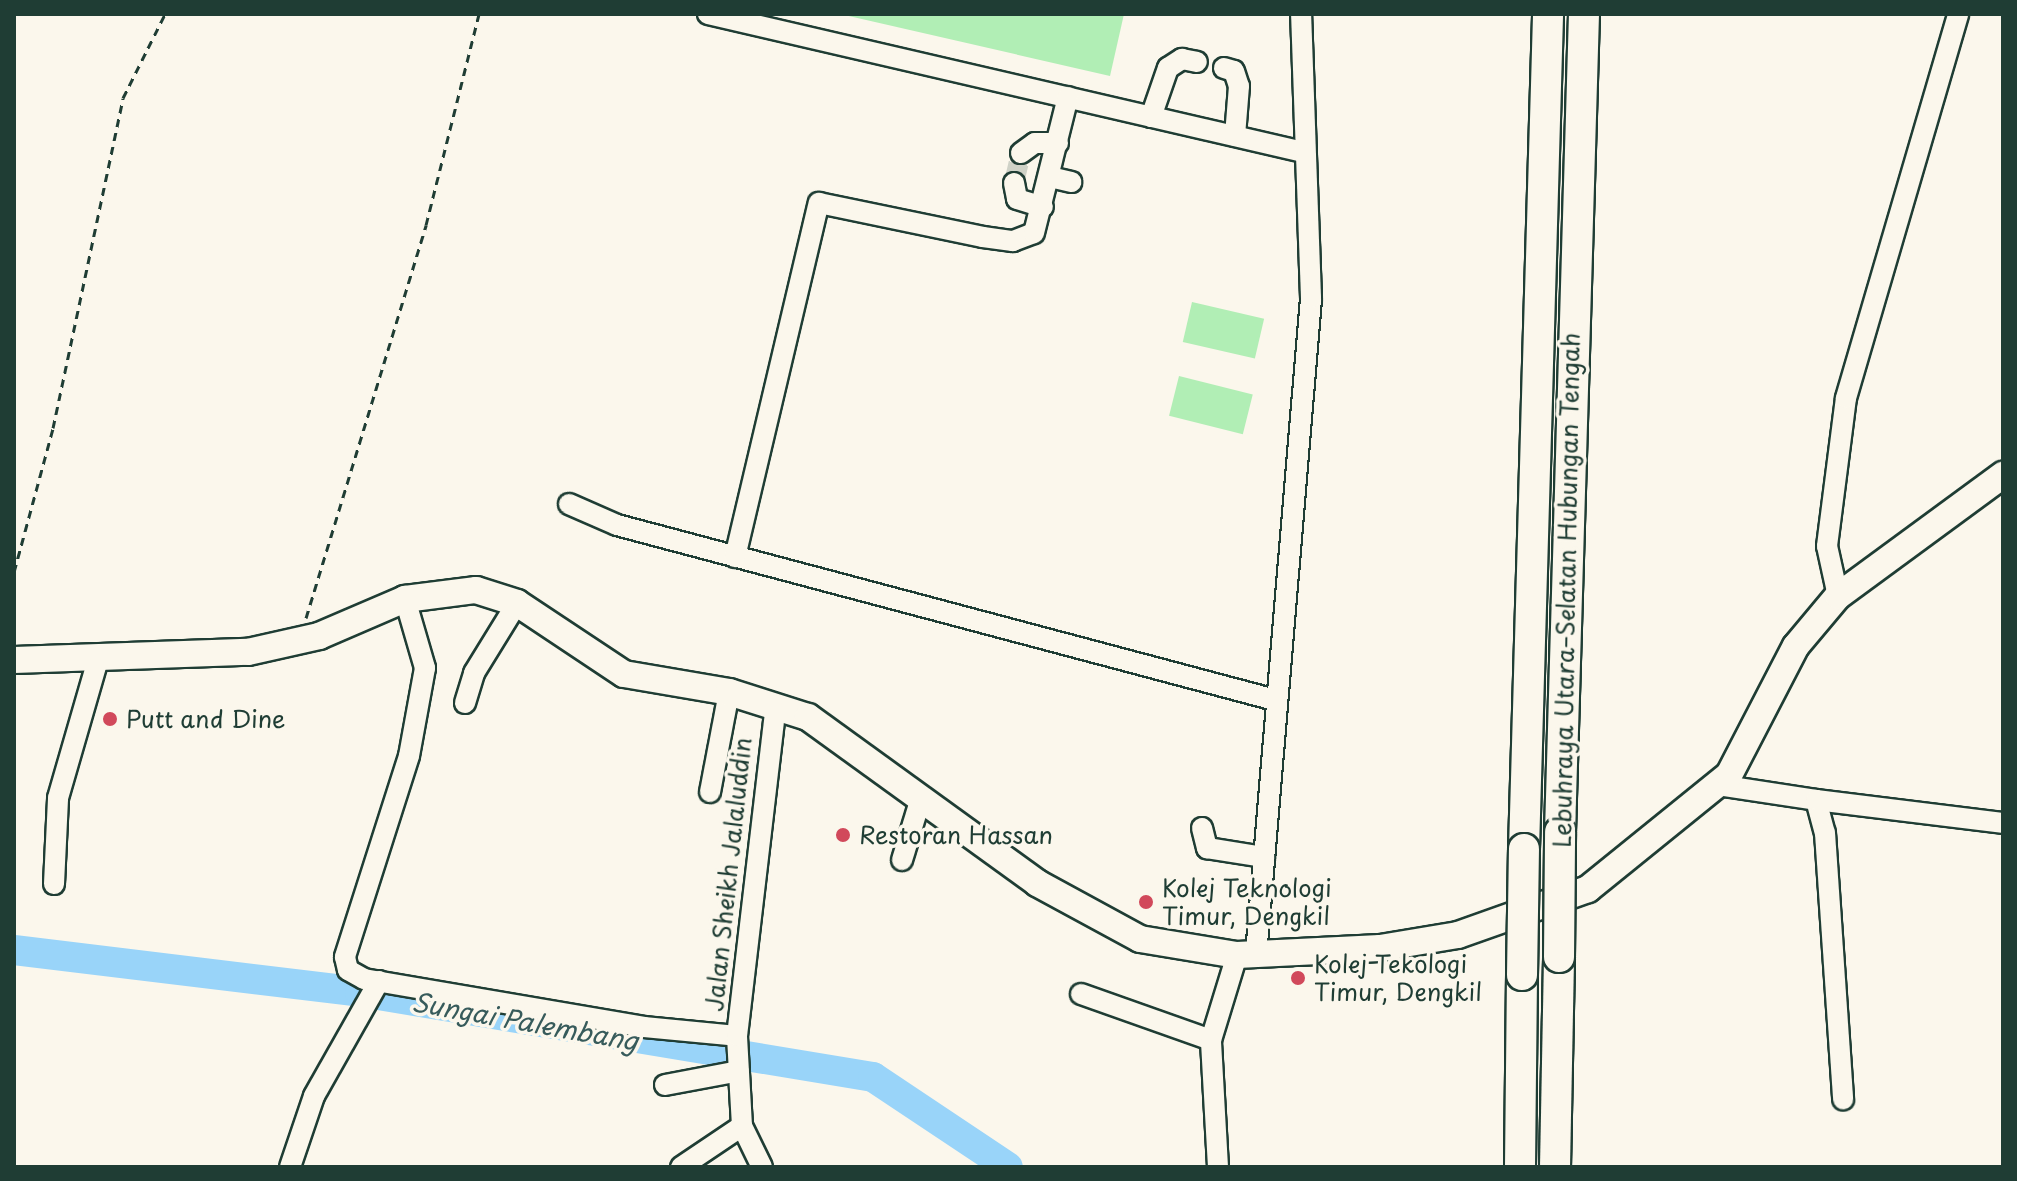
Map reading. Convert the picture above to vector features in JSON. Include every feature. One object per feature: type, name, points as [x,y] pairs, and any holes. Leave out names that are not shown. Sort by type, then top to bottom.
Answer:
[{"type":"highway","name":"Lebuhraya Utara–Selatan Hubungan Tengah","points":[[1520,1167],[1524,849],[1548,14]]},
{"type":"highway","name":"Lebuhraya Utara–Selatan Hubungan Tengah","points":[[1555,1167],[1560,832],[1584,14]]},
{"type":"main road","points":[[14,660],[248,652],[300,641],[405,599],[476,590],[517,603],[624,674],[729,692],[776,705],[840,736],[921,798],[1102,922],[1161,945],[1247,955],[1380,948],[1458,935],[1588,889],[1718,785],[1761,725],[1796,646],[1838,596],[2003,475]]},
{"type":"street","points":[[708,14],[1303,152]]},
{"type":"street","points":[[1218,1167],[1211,1040],[1247,955],[1264,857],[1311,298],[1303,152],[1301,14]]},
{"type":"street","points":[[1838,596],[1827,546],[1846,398],[1958,14]]},
{"type":"street","points":[[1151,117],[1158,83],[1189,61]]},
{"type":"street","points":[[1229,70],[1235,136]]},
{"type":"street","points":[[735,557],[819,203],[1013,241],[1034,233],[1043,207],[1068,97]]},
{"type":"street","points":[[1021,153],[1035,143],[1058,143]]},
{"type":"street","points":[[1050,177],[1071,182]]},
{"type":"street","points":[[1014,188],[1043,207]]},
{"type":"street","points":[[569,504],[735,557],[1275,700]]},
{"type":"street","points":[[405,599],[422,640],[419,704],[345,957],[348,970],[373,990],[417,987],[738,1056]]},
{"type":"street","points":[[465,703],[474,673],[517,603]]},
{"type":"street","points":[[54,884],[58,798],[98,659]]},
{"type":"street","points":[[710,792],[729,692]]},
{"type":"street","name":"Jalan Sheikh Jalaluddin","points":[[742,1126],[738,1056],[776,705]]},
{"type":"street","points":[[1718,785],[2003,823]]},
{"type":"street","points":[[902,860],[921,798]]},
{"type":"street","points":[[1816,800],[1825,833],[1843,1099]]},
{"type":"street","points":[[1202,828],[1207,848],[1264,857]]},
{"type":"street","points":[[290,1167],[314,1096],[373,990]]},
{"type":"street","points":[[1081,994],[1211,1040]]},
{"type":"street","points":[[665,1085],[738,1056]]},
{"type":"street","points":[[681,1167],[742,1126],[756,1164]]},
{"type":"path","points":[[14,572],[53,428],[123,98],[165,14]]},
{"type":"path","points":[[300,641],[426,225],[479,14]]},
{"type":"green space","points":[[840,14],[1124,14],[1110,76]]},
{"type":"green space","points":[[1192,302],[1264,319],[1255,359],[1183,342]]},
{"type":"green space","points":[[1179,376],[1253,394],[1243,434],[1169,416]]},
{"type":"waterway","name":"Sungai Palembang","points":[[14,950],[360,992],[873,1077],[1008,1167]]},
{"type":"tunnel","points":[[1014,183],[1021,153]]},
{"type":"place","name":"Putt and Dine","points":[[110,719]]},
{"type":"place","name":"Restoran Hassan","points":[[843,835]]},
{"type":"place","name":"Kolej Teknologi Timur, Dengkil","points":[[1146,902]]},
{"type":"place","name":"Kolej Tekologi Timur, Dengkil","points":[[1298,978]]}]
